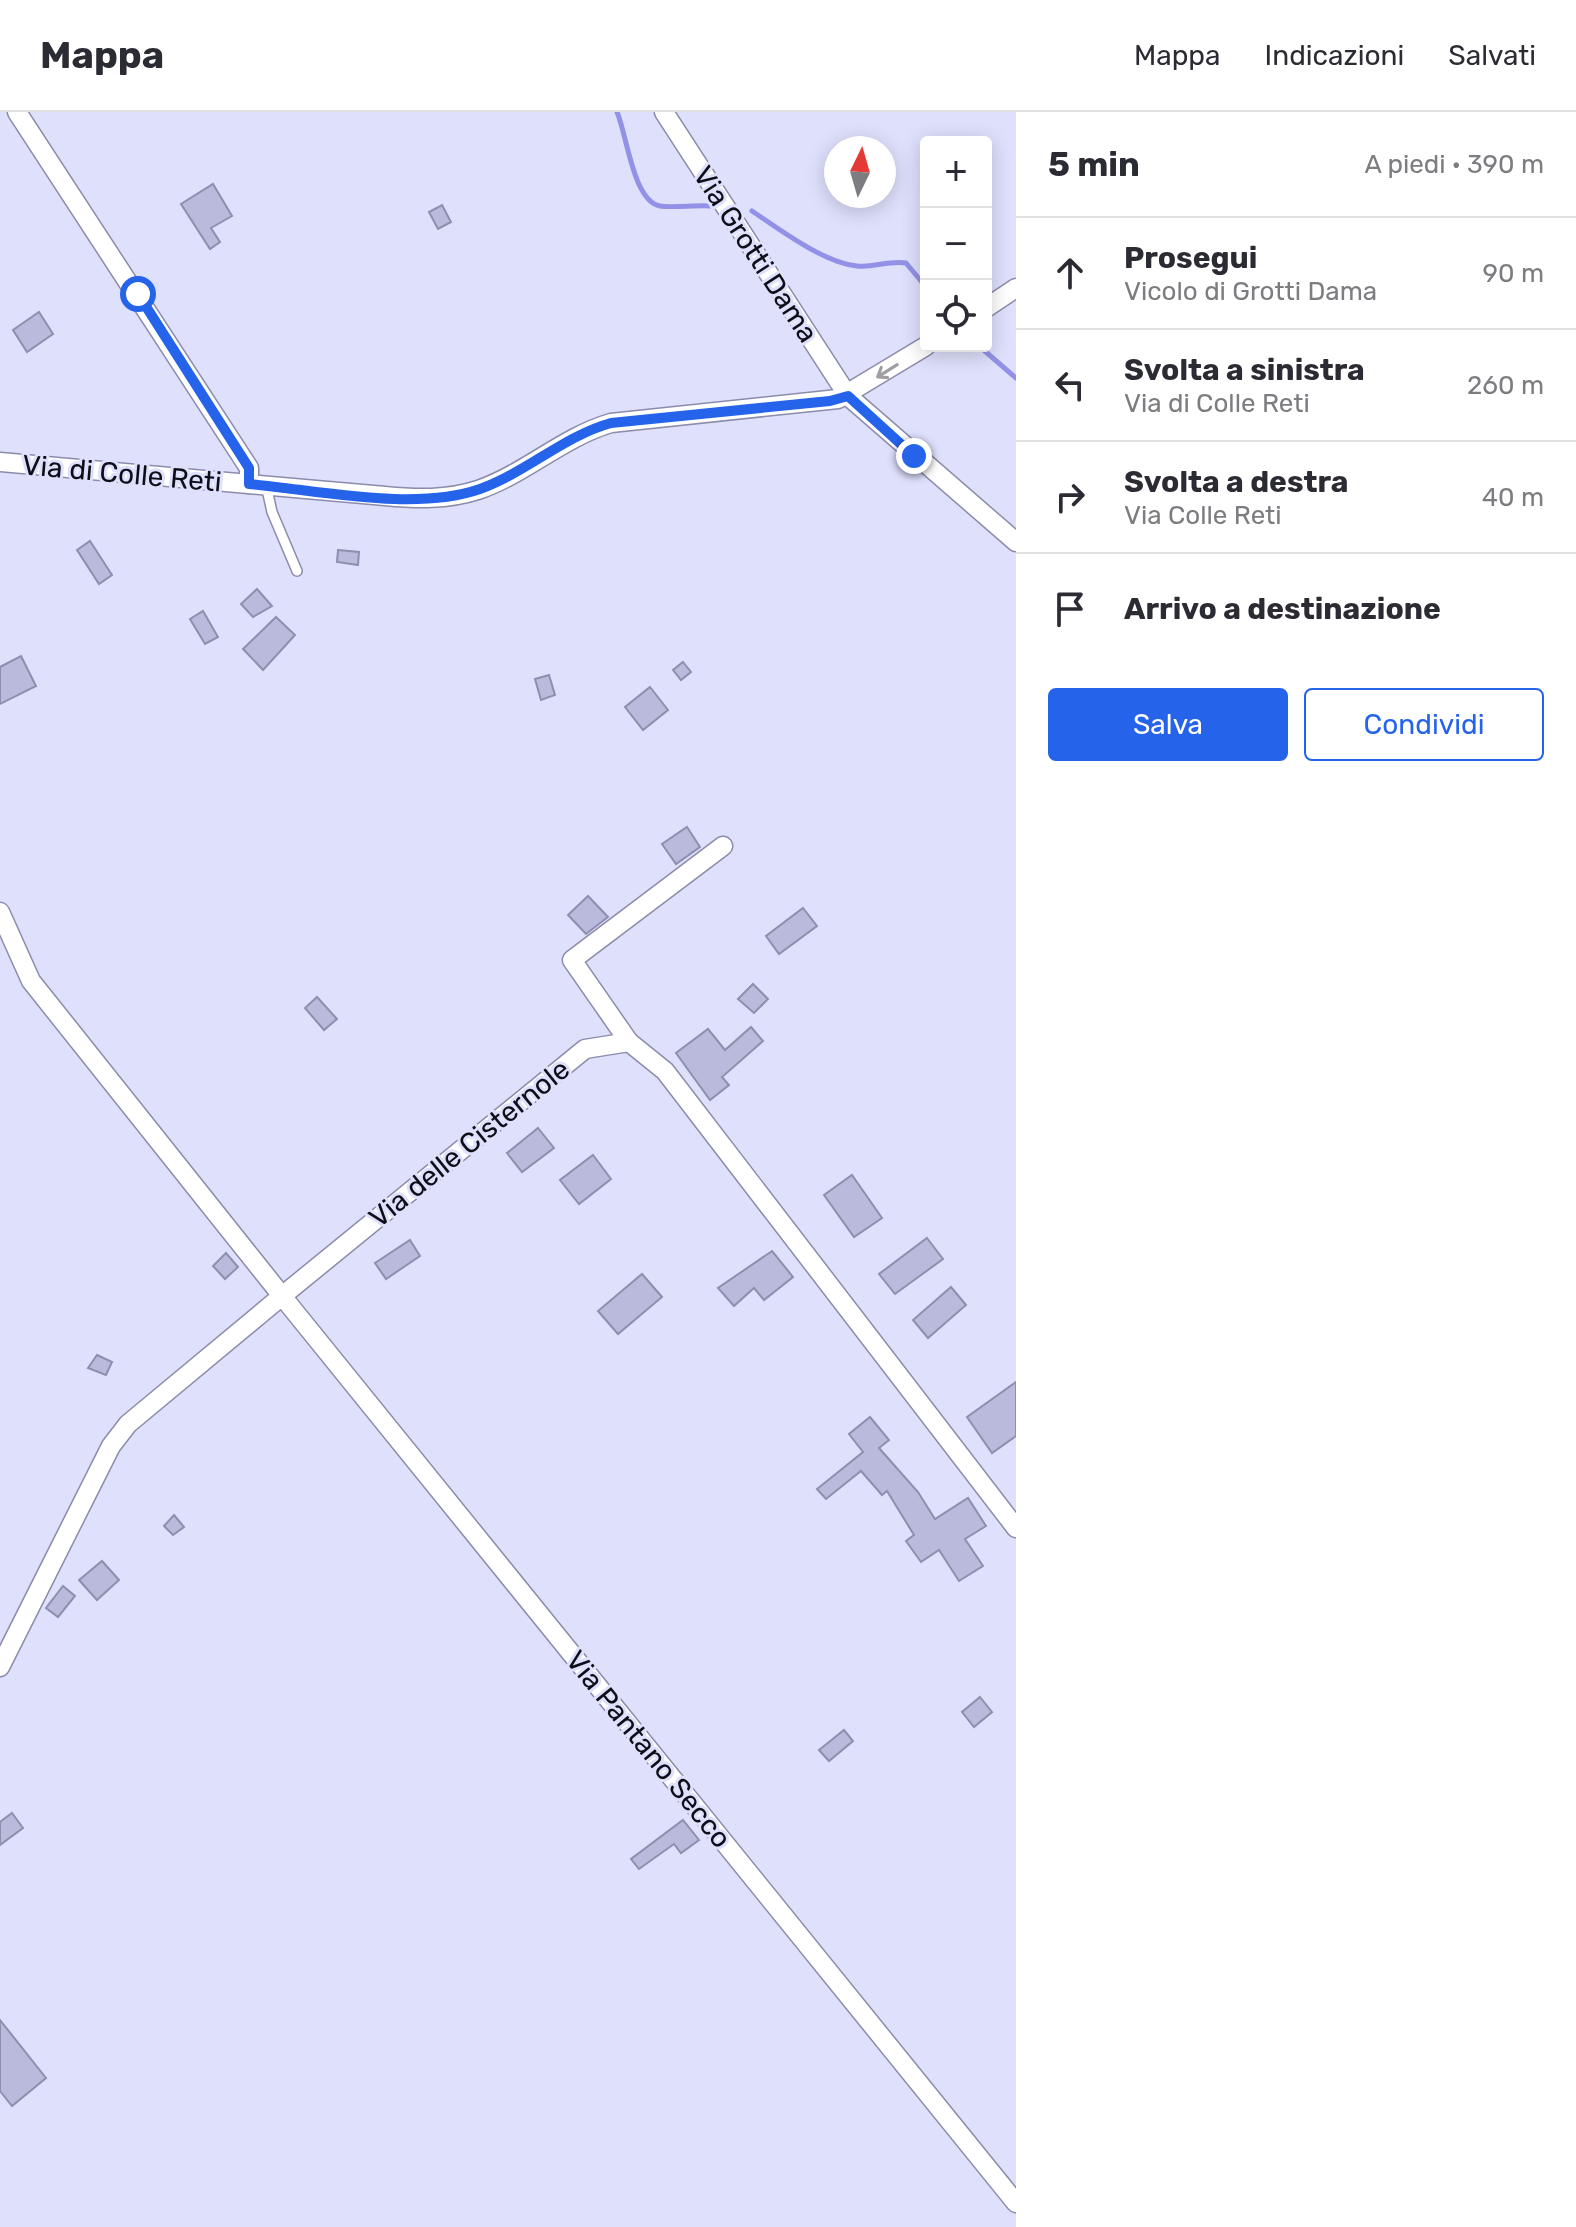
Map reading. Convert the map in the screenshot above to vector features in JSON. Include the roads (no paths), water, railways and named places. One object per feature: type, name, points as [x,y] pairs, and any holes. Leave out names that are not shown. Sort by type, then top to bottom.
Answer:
[{"type":"street","points":[[17,112],[249,468],[257,485]]},
{"type":"street","name":"Via Grotti Dama","points":[[664,112],[848,396],[1016,542]]},
{"type":"street","points":[[992,304],[1016,288]]},
{"type":"street","points":[[848,396],[920,350]]},
{"type":"street","name":"Via di Colle Reti","points":[[0,462],[414,498],[453,496],[496,482],[580,435],[611,423],[830,401],[848,396]]},
{"type":"street","points":[[723,846],[572,960],[629,1042],[665,1071],[1016,1528]]},
{"type":"street","points":[[0,912],[31,981],[282,1296]]},
{"type":"street","name":"Via delle Cisternole","points":[[0,1667],[111,1446],[128,1424],[585,1049],[629,1042]]},
{"type":"street","name":"Via Pantano Secco","points":[[282,1296],[1016,2203]]},
{"type":"lane","points":[[257,485],[297,571]]},
{"type":"waterway","points":[[617,112],[637,180],[651,201],[664,207],[710,206]]},
{"type":"waterway","points":[[752,211],[830,259],[863,266],[906,263],[920,280]]},
{"type":"waterway","points":[[986,352],[1016,378]]}]
